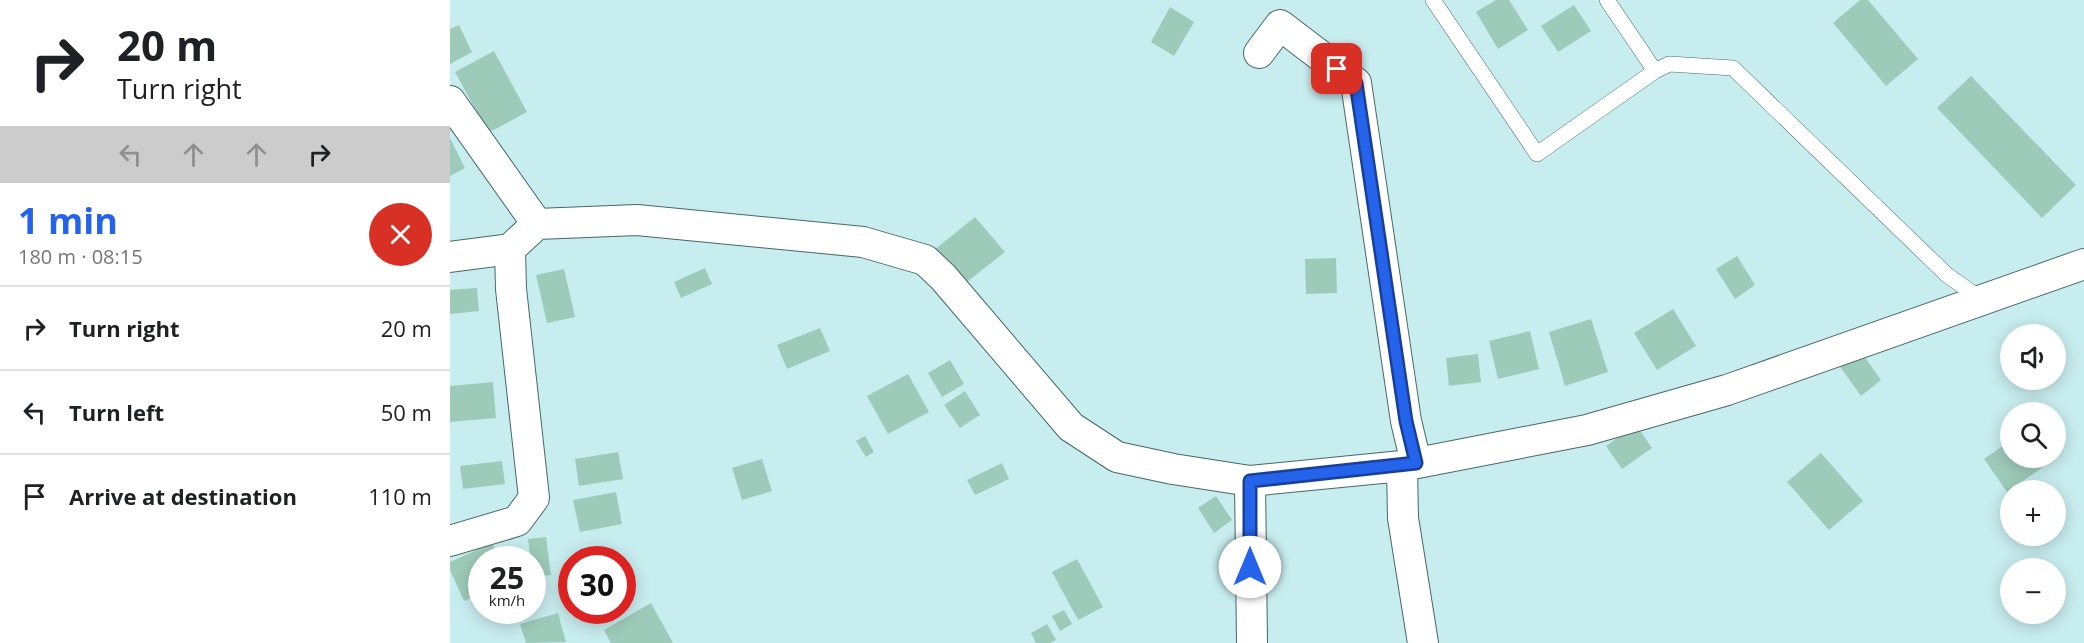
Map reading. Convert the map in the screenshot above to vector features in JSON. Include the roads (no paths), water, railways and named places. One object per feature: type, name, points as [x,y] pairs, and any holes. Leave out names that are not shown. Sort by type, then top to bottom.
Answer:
[{"type":"street","points":[[1259,53],[1280,25],[1356,83],[1406,421],[1409,465],[1403,518],[1423,643]]},
{"type":"street","points":[[450,101],[537,224]]},
{"type":"street","points":[[450,257],[510,249],[537,224],[649,221],[863,242],[925,260],[943,277],[1071,427],[1117,457],[1250,481],[1409,465],[1587,430],[1717,393],[2084,264]]},
{"type":"street","points":[[450,541],[517,521],[534,498],[511,289],[510,249]]},
{"type":"street","points":[[1250,481],[1252,643]]},
{"type":"lane","points":[[1433,0],[1537,154],[1655,71],[1669,64],[1733,68],[1947,275],[1981,299]]},
{"type":"lane","points":[[1607,0],[1655,71]]}]
